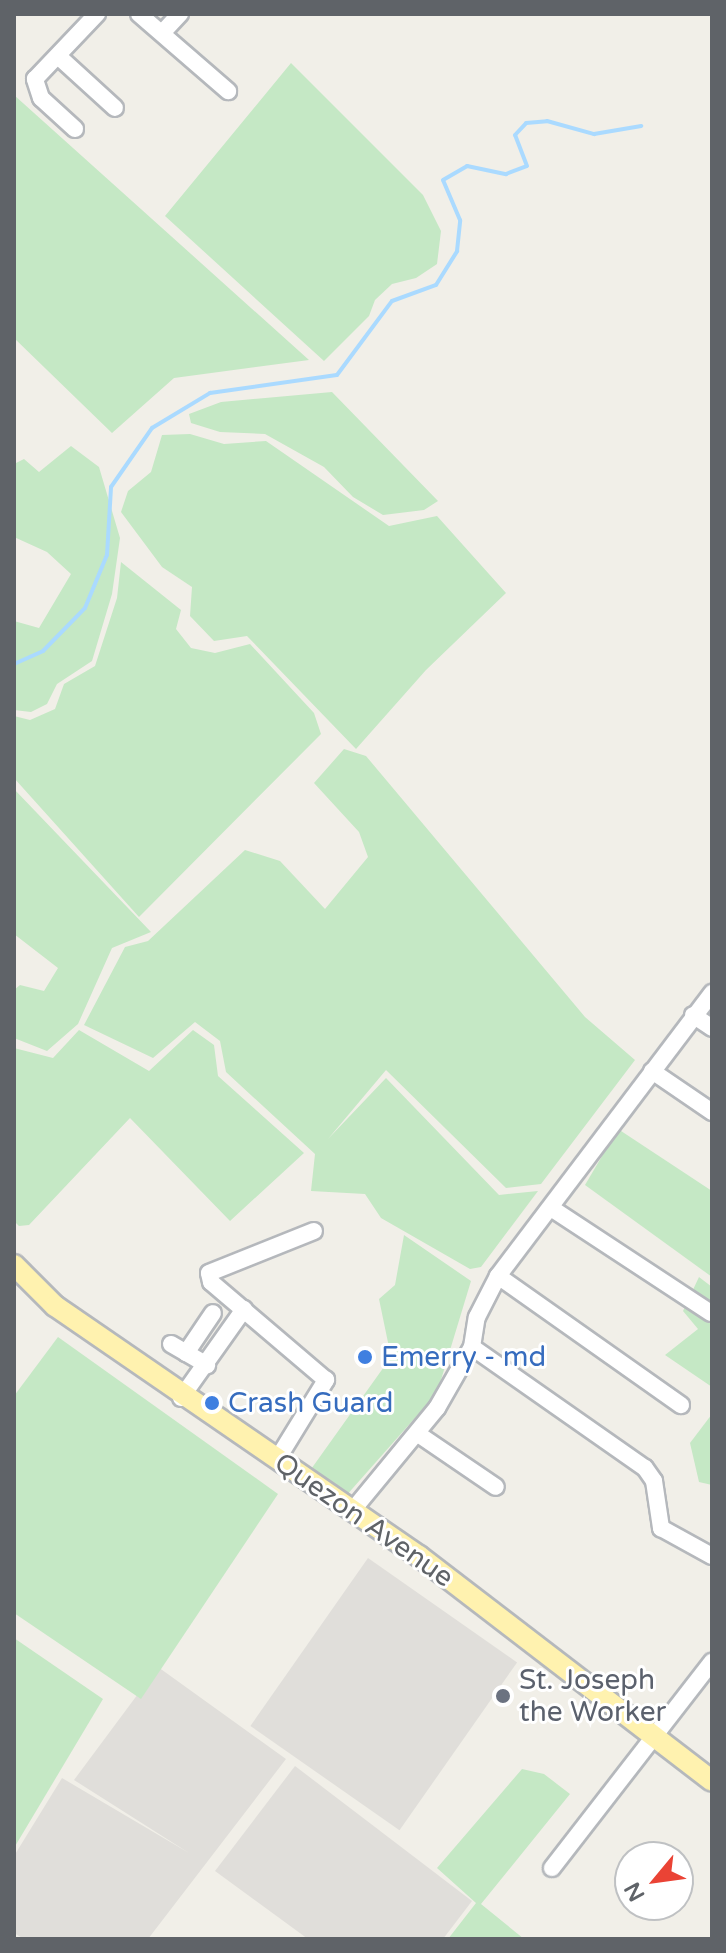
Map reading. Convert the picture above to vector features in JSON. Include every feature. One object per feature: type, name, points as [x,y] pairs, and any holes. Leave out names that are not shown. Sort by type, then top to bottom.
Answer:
[{"type":"main road","name":"Quezon Avenue","points":[[14,1265],[55,1306],[181,1398],[278,1458],[352,1511],[712,1781]]},
{"type":"street","points":[[75,129],[34,88],[35,79],[97,14]]},
{"type":"street","points":[[139,14],[228,91]]},
{"type":"street","points":[[163,32],[180,14]]},
{"type":"street","points":[[58,56],[115,108]]},
{"type":"street","points":[[352,1511],[418,1434],[472,1347],[477,1317],[498,1276],[712,993]]},
{"type":"street","points":[[693,1015],[712,1028]]},
{"type":"street","points":[[652,1071],[712,1112]]},
{"type":"street","points":[[551,1208],[711,1313]]},
{"type":"street","points":[[278,1458],[326,1380],[211,1282],[209,1273],[314,1231]]},
{"type":"street","points":[[498,1276],[681,1405]]},
{"type":"street","points":[[181,1398],[244,1309]]},
{"type":"street","points":[[186,1353],[213,1313]]},
{"type":"street","points":[[171,1344],[207,1365]]},
{"type":"street","points":[[472,1347],[645,1468],[654,1481],[661,1528],[712,1556]]},
{"type":"street","points":[[418,1434],[496,1487]]},
{"type":"street","points":[[552,1868],[712,1662]]},
{"type":"shaded area","points":[[368,1558],[517,1662],[400,1830],[250,1726]]},
{"type":"shaded area","points":[[158,1667],[286,1759],[148,1939],[24,1939],[14,1933],[14,1856],[62,1778],[189,1853],[74,1780]]},
{"type":"shaded area","points":[[295,1766],[472,1901],[443,1939],[308,1939],[215,1871]]},
{"type":"green space","points":[[291,63],[423,195],[441,231],[437,264],[416,278],[392,284],[375,300],[369,316],[324,361],[165,216]]},
{"type":"green space","points":[[14,95],[309,360],[174,378],[112,433],[14,338]]},
{"type":"green space","points":[[332,392],[438,501],[424,510],[383,515],[353,497],[324,467],[265,434],[220,432],[191,423],[189,414],[221,402]]},
{"type":"green space","points":[[190,434],[224,444],[266,441],[389,526],[437,516],[506,593],[426,670],[356,749],[247,636],[214,641],[190,616],[192,587],[162,567],[121,512],[128,491],[151,472],[162,435]]},
{"type":"green space","points":[[71,446],[99,467],[120,538],[112,594],[92,661],[57,684],[47,704],[31,712],[14,710],[14,621],[39,628],[71,574],[47,552],[14,537],[14,464],[24,459],[39,472]]},
{"type":"green space","points":[[121,562],[181,610],[176,629],[191,648],[215,653],[250,644],[314,713],[321,734],[139,917],[14,778],[14,716],[30,720],[55,709],[64,684],[95,666],[117,598]]},
{"type":"green space","points":[[344,749],[366,756],[585,1017],[635,1060],[541,1184],[506,1188],[386,1070],[328,1139],[386,1078],[499,1195],[538,1191],[481,1267],[470,1269],[381,1218],[365,1194],[311,1191],[315,1154],[226,1072],[220,1041],[195,1022],[153,1058],[84,1025],[125,947],[148,941],[245,850],[280,861],[325,909],[368,857],[359,832],[314,783]]},
{"type":"green space","points":[[14,789],[151,932],[112,948],[78,1024],[47,1051],[14,1038],[14,990],[20,985],[44,991],[58,968],[14,934]]},
{"type":"green space","points":[[79,1030],[149,1071],[193,1030],[214,1045],[218,1076],[304,1153],[230,1221],[130,1118],[29,1225],[19,1226],[14,1221],[14,1048],[53,1058]]},
{"type":"green space","points":[[618,1129],[712,1191],[712,1277],[585,1185]]},
{"type":"green space","points":[[404,1235],[471,1281],[437,1393],[345,1497],[309,1472],[391,1357],[379,1299],[395,1285]]},
{"type":"green space","points":[[699,1277],[712,1287],[712,1387],[665,1355],[698,1329],[683,1311]]},
{"type":"green space","points":[[58,1337],[278,1494],[141,1699],[14,1613],[14,1396]]},
{"type":"green space","points":[[712,1414],[712,1485],[699,1482],[690,1443]]},
{"type":"green space","points":[[14,1638],[103,1699],[14,1848]]},
{"type":"green space","points":[[522,1769],[544,1774],[570,1794],[481,1904],[524,1939],[448,1939],[476,1903],[437,1868]]},
{"type":"waterway","points":[[14,664],[43,651],[85,608],[107,555],[111,487],[152,428],[210,393],[337,375],[392,301],[436,285],[457,251],[460,220],[443,180],[467,166],[506,174],[527,166],[515,135],[526,123],[547,121],[594,134],[641,126]]},
{"type":"place","name":"Emerry - md","points":[[365,1357]]},
{"type":"place","name":"Crash Guard","points":[[212,1403]]},
{"type":"place","name":"St. Joseph the Worker","points":[[503,1696]]}]
